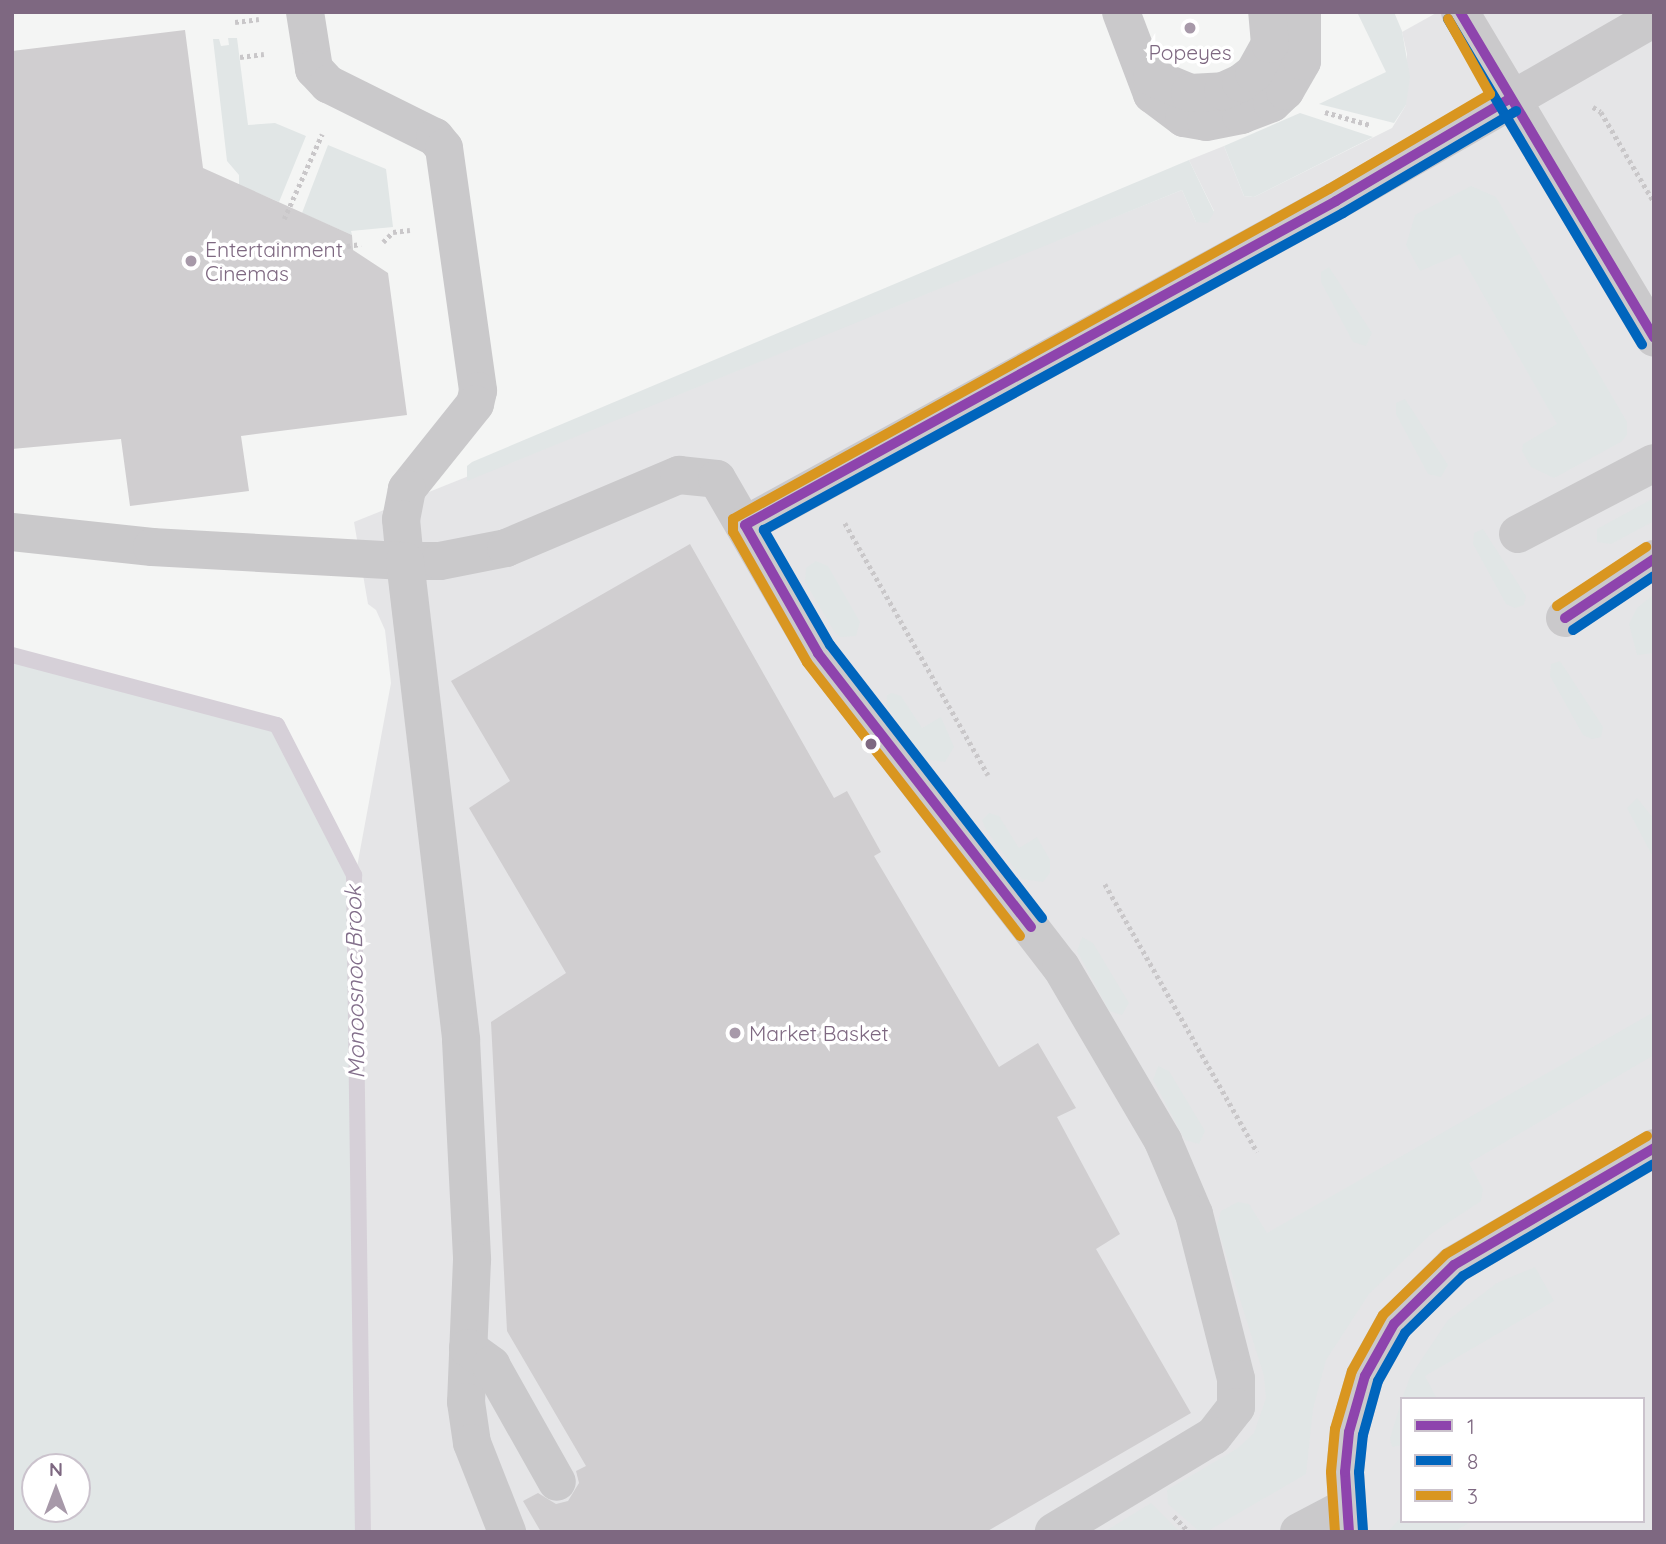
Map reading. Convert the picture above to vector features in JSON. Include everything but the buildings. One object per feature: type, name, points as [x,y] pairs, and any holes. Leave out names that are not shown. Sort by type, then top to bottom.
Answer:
[{"type":"lane","points":[[305,12],[314,69],[328,85],[435,136],[444,148],[478,391],[475,404],[407,489],[401,519],[461,1040],[472,1260],[466,1402],[472,1443],[507,1532]]},
{"type":"lane","points":[[1121,12],[1152,94],[1184,118],[1206,122],[1241,115],[1277,99],[1302,61],[1306,38],[1302,12]]},
{"type":"lane","points":[[1134,49],[1148,74],[1163,85],[1190,93],[1223,91],[1248,78],[1264,60],[1270,44],[1267,12]]},
{"type":"lane","points":[[1460,12],[1509,99],[1654,338]]},
{"type":"lane","points":[[745,525],[1434,144],[1654,18]]},
{"type":"lane","points":[[1518,534],[1654,463]]},
{"type":"lane","points":[[12,532],[152,547],[440,561],[506,548],[680,475],[717,479],[818,653],[1061,967],[1163,1141],[1194,1214],[1236,1380],[1236,1407],[1213,1436],[1054,1532]]},
{"type":"lane","points":[[1566,618],[1654,559]]},
{"type":"lane","points":[[1299,1532],[1347,1520],[1349,1433],[1365,1376],[1413,1301],[1454,1265],[1654,1149]]},
{"type":"lane","points":[[468,1348],[491,1365],[557,1482]]},
{"type":"path","points":[[1277,99],[1434,144]]},
{"type":"path","points":[[1586,103],[1601,112],[1654,202]]},
{"type":"path","points":[[284,219],[311,159]]},
{"type":"path","points":[[347,246],[361,244]]},
{"type":"path","points":[[822,483],[988,775]]},
{"type":"path","points":[[1105,884],[1257,1152]]},
{"type":"shaded area","points":[[1357,12],[1394,12],[1402,31],[1410,77],[1406,105],[1394,123],[1319,104],[1386,72]]},
{"type":"shaded area","points":[[1438,12],[1654,12],[1654,1532],[363,1532],[354,883],[391,683],[385,630],[376,610],[368,604],[354,522],[1182,190],[1196,222],[1214,211],[1189,160],[1224,146],[1244,196],[1254,197],[1392,128],[1406,105],[1407,54],[1402,32]]},
{"type":"shaded area","points":[[228,38],[237,38],[248,125],[275,123],[306,136],[279,202],[239,185],[239,175],[227,161],[213,39],[219,39],[221,46],[229,45]]},
{"type":"shaded area","points":[[1300,113],[1373,137],[1254,197],[1244,196],[1224,146]]},
{"type":"shaded area","points":[[328,145],[386,169],[393,227],[351,231],[352,235],[302,213]]},
{"type":"shaded area","points":[[1189,160],[1214,212],[1208,223],[1196,222],[1182,190],[467,481],[467,466],[472,462]]},
{"type":"shaded area","points":[[1471,186],[1496,197],[1627,422],[1627,435],[1621,442],[1554,478],[1531,467],[1522,451],[1523,444],[1557,424],[1460,254],[1420,271],[1406,245],[1415,215]]},
{"type":"shaded area","points":[[1329,267],[1372,333],[1366,346],[1353,342],[1321,282],[1321,272]]},
{"type":"shaded area","points":[[1405,399],[1448,465],[1441,477],[1428,474],[1396,414],[1396,403]]},
{"type":"shaded area","points":[[1654,498],[1654,521],[1611,544],[1597,542],[1597,529]]},
{"type":"shaded area","points":[[1483,529],[1526,596],[1524,605],[1515,608],[1506,604],[1473,544],[1474,533]]},
{"type":"shaded area","points":[[816,561],[828,566],[860,622],[856,636],[840,637],[834,631],[805,582],[806,568]]},
{"type":"shaded area","points":[[1654,594],[1654,653],[1637,655],[1629,624],[1637,608]]},
{"type":"shaded area","points":[[12,659],[277,725],[354,875],[363,1532],[12,1532]]},
{"type":"shaded area","points":[[1560,661],[1603,727],[1601,737],[1592,739],[1583,735],[1550,676],[1551,664]]},
{"type":"shaded area","points":[[892,693],[901,696],[922,728],[941,717],[954,747],[945,762],[924,759],[886,705],[887,695]]},
{"type":"shaded area","points":[[1637,798],[1654,819],[1654,859],[1627,808]]},
{"type":"shaded area","points":[[989,813],[999,816],[1019,848],[1037,837],[1050,860],[1050,873],[1043,882],[1022,879],[986,830],[982,820]]},
{"type":"shaded area","points":[[1082,937],[1093,943],[1129,1003],[1122,1015],[1109,1011],[1077,951]]},
{"type":"shaded area","points":[[1654,1012],[1654,1055],[1469,1163],[1483,1189],[1481,1201],[1431,1234],[1369,1294],[1326,1360],[1313,1409],[1306,1474],[1206,1532],[1200,1532],[1168,1504],[1167,1490],[1238,1448],[1254,1433],[1266,1398],[1264,1376],[1217,1226],[1221,1211],[1238,1202],[1249,1204],[1267,1233]]},
{"type":"shaded area","points":[[1158,1066],[1169,1071],[1205,1131],[1199,1144],[1185,1140],[1153,1080]]},
{"type":"shaded area","points":[[1535,1267],[1554,1301],[1425,1376],[1436,1397],[1403,1397],[1410,1377],[1448,1320],[1497,1283]]},
{"type":"shaded area","points":[[1400,1406],[1400,1445],[1392,1447],[1390,1438]]},
{"type":"shaded area","points":[[1151,1503],[1180,1532],[1104,1532]]},
{"type":"shaded area","points":[[1400,1518],[1400,1523],[1469,1523],[1454,1532],[1388,1532]]},
{"type":"waterway","name":"Monoosnoc Brook","points":[[12,655],[277,725],[354,875],[363,1532]]},
{"type":"transit line","name":"1","points":[[1460,12],[1654,338]]},
{"type":"transit line","name":"8","points":[[1448,19],[1642,345]]},
{"type":"transit line","name":"3","points":[[1020,936],[807,662],[733,532],[733,519],[1329,189],[1490,94],[1448,19]]},
{"type":"transit line","name":"1","points":[[1031,927],[818,653],[745,525],[1336,201],[1509,99]]},
{"type":"transit line","name":"8","points":[[1042,918],[830,645],[764,530],[1343,213],[1516,111]]},
{"type":"transit line","name":"3","points":[[1557,606],[1646,547]]},
{"type":"transit line","name":"1","points":[[1565,618],[1654,559]]},
{"type":"transit line","name":"8","points":[[1573,630],[1654,576]]},
{"type":"transit line","name":"3","points":[[1335,1532],[1331,1472],[1335,1429],[1352,1371],[1383,1315],[1446,1254],[1647,1136]]},
{"type":"transit line","name":"1","points":[[1349,1532],[1345,1472],[1349,1432],[1365,1376],[1394,1324],[1454,1265],[1654,1148]]},
{"type":"transit line","name":"8","points":[[1363,1531],[1359,1472],[1363,1435],[1378,1381],[1405,1333],[1463,1276],[1654,1164]]},
{"type":"place","name":"Popeyes","points":[[1190,28]]},
{"type":"place","name":"Entertainment Cinemas","points":[[191,261]]},
{"type":"place","name":"Market Basket","points":[[735,1033]]}]
